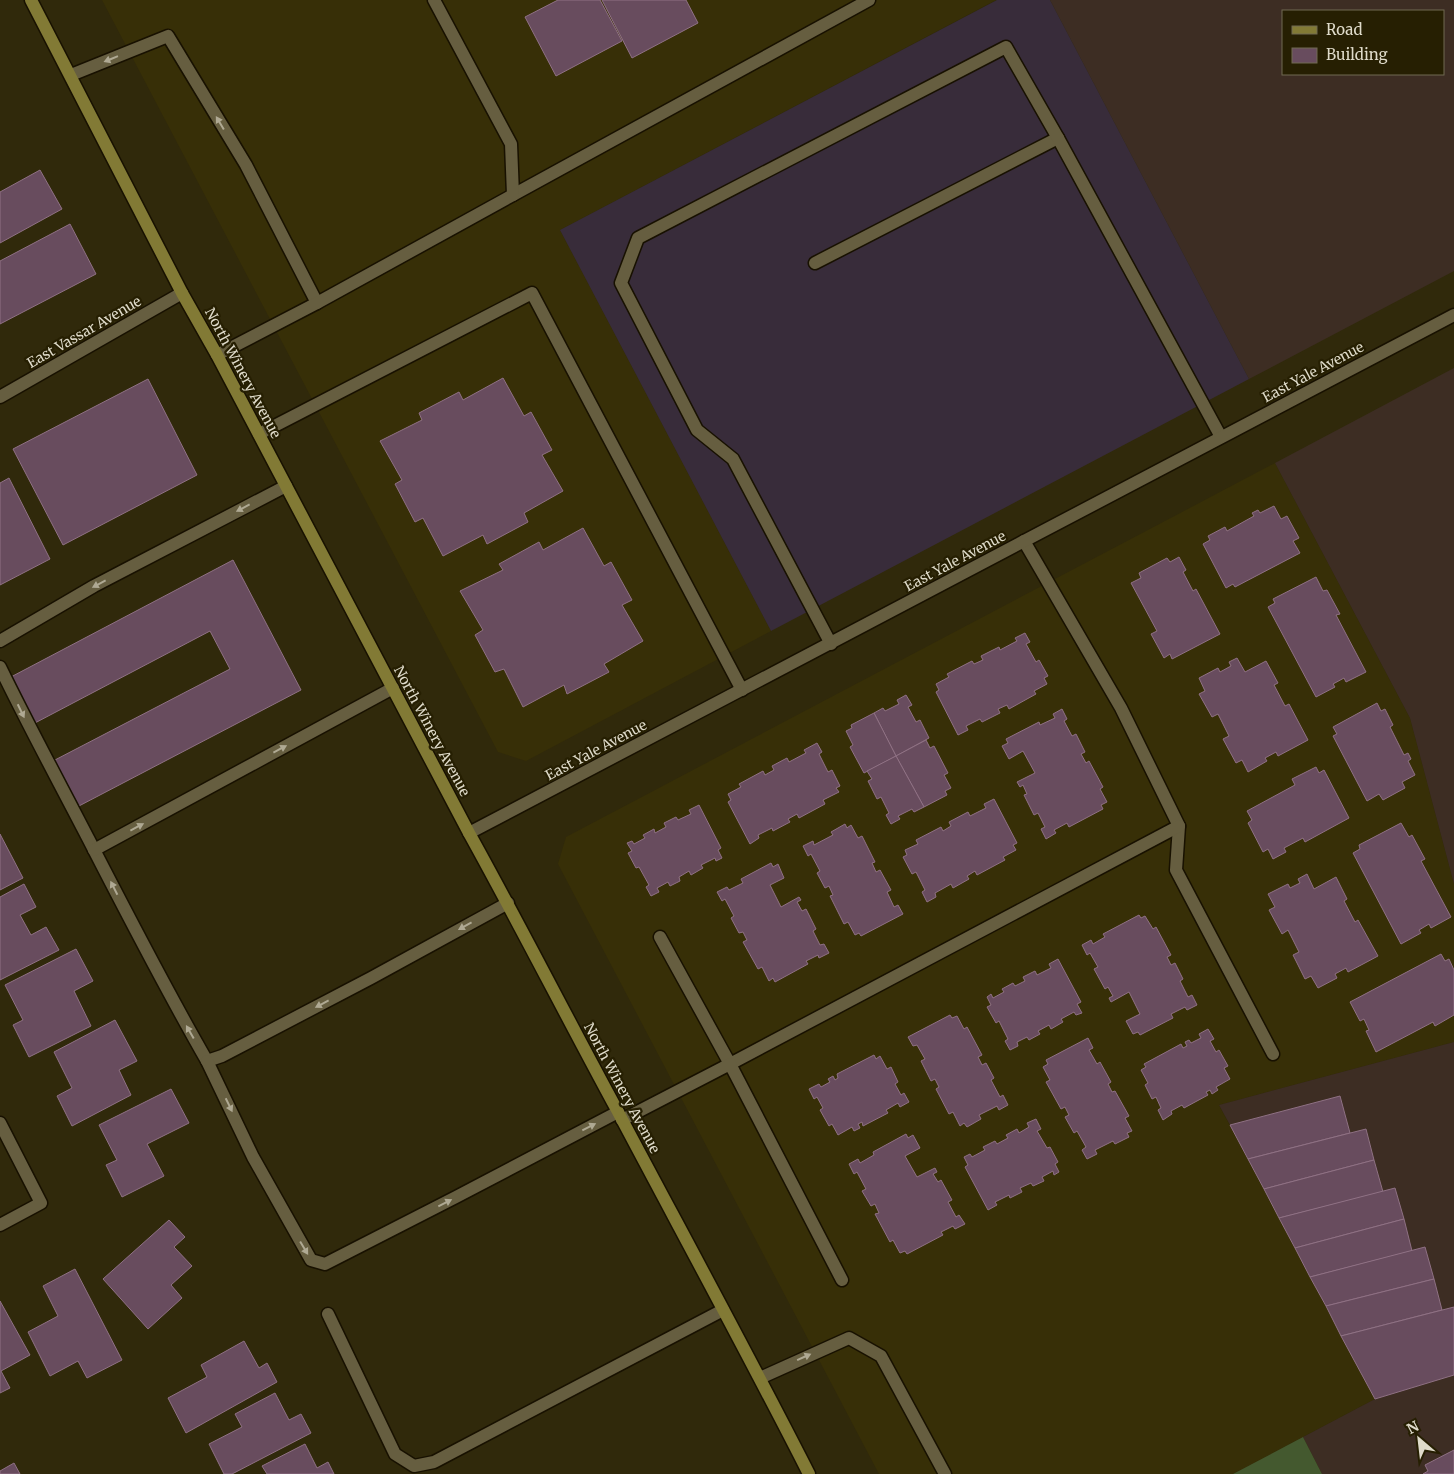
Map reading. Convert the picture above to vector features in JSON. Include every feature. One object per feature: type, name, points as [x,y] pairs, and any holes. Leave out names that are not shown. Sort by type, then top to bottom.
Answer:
[{"type":"street","name":"North Winery Avenue","points":[[31,0],[71,74],[182,293],[217,354],[392,688],[508,903],[722,1310],[760,1378],[809,1474]]},
{"type":"street","points":[[434,0],[512,144],[512,195]]},
{"type":"street","points":[[217,354],[317,303],[869,0]]},
{"type":"street","points":[[71,74],[168,36],[246,165],[317,303]]},
{"type":"street","points":[[831,644],[733,459],[697,430],[621,283],[638,238],[1006,46],[1221,437]]},
{"type":"street","points":[[815,263],[1058,138]]},
{"type":"street","name":"East Vassar Avenue","points":[[0,397],[182,293]]},
{"type":"street","points":[[259,434],[532,293],[742,690]]},
{"type":"street","name":"East Yale Avenue","points":[[469,833],[1454,315]]},
{"type":"street","points":[[0,641],[94,586],[286,486]]},
{"type":"street","points":[[1024,541],[1121,708],[1179,826],[1176,870],[1273,1054]]},
{"type":"street","points":[[0,667],[23,716],[172,1001],[207,1061],[253,1157],[311,1260],[325,1264],[620,1116],[730,1064],[1179,826]]},
{"type":"street","points":[[94,850],[392,688]]},
{"type":"street","points":[[207,1061],[222,1056],[371,978],[508,903]]},
{"type":"street","points":[[660,937],[730,1064],[842,1280]]},
{"type":"street","points":[[0,1123],[41,1203],[0,1225]]},
{"type":"street","points":[[328,1314],[395,1454],[414,1466],[434,1462],[722,1310]]},
{"type":"street","points":[[760,1378],[849,1338],[881,1356],[945,1474]]},
{"type":"shaded area","points":[[102,0],[996,0],[560,230],[771,631],[526,761],[498,752]]},
{"type":"shaded area","points":[[997,0],[1050,0],[1249,379],[771,631],[560,230]]},
{"type":"shaded area","points":[[1050,0],[1454,0],[1454,271],[1249,379]]},
{"type":"shaded area","points":[[1454,368],[1454,884],[1410,718],[1275,463]]},
{"type":"shaded area","points":[[1275,463],[1410,718],[1454,884],[1454,1042],[1219,1105],[1375,1399],[1233,1474],[879,1474],[558,864],[566,837]]},
{"type":"shaded area","points":[[1454,1042],[1454,1307],[1442,1310],[1425,1248],[1412,1251],[1395,1188],[1383,1192],[1366,1129],[1350,1133],[1340,1097],[1230,1125],[1219,1105]]},
{"type":"shaded area","points":[[1454,1375],[1454,1474],[1322,1474],[1303,1437],[1375,1399]]},
{"type":"green space","points":[[1303,1437],[1322,1474],[1233,1474]]},
{"type":"building","points":[[558,0],[600,0],[622,41],[556,76],[525,17]]},
{"type":"building","points":[[602,0],[686,0],[698,23],[632,58]]},
{"type":"building","points":[[40,170],[62,209],[0,243],[0,192]]},
{"type":"building","points":[[70,224],[96,274],[0,324],[0,261]]},
{"type":"building","points":[[503,378],[524,416],[531,412],[552,450],[542,455],[563,491],[524,513],[528,522],[487,544],[483,535],[443,556],[423,518],[415,522],[395,484],[402,480],[380,441],[422,420],[419,413],[459,392],[463,400]]},
{"type":"building","points":[[148,379],[197,475],[63,545],[13,449]]},
{"type":"building","points":[[9,478],[50,559],[0,585],[0,483]]},
{"type":"building","points":[[1274,506],[1281,519],[1287,516],[1299,538],[1293,541],[1300,553],[1235,587],[1233,584],[1226,588],[1203,544],[1210,540],[1208,536],[1225,527],[1227,531],[1254,516],[1252,513],[1258,510],[1260,513]]},
{"type":"building","points":[[583,528],[604,566],[611,562],[632,600],[622,605],[643,641],[604,664],[609,672],[567,694],[564,685],[523,707],[504,669],[495,672],[475,635],[483,630],[460,591],[503,570],[499,564],[539,542],[543,550]]},
{"type":"building","points":[[1179,557],[1186,570],[1183,572],[1193,591],[1196,589],[1220,634],[1172,659],[1170,654],[1164,658],[1151,634],[1157,631],[1131,583],[1141,578],[1139,573],[1167,558],[1170,562]]},
{"type":"building","points":[[233,560],[301,690],[77,807],[53,761],[230,669],[210,631],[33,724],[9,678]]},
{"type":"building","points":[[1316,577],[1323,591],[1327,590],[1340,614],[1336,615],[1366,672],[1346,682],[1344,678],[1333,684],[1335,687],[1316,697],[1268,607],[1275,603],[1273,599]]},
{"type":"building","points":[[1025,633],[1030,642],[1026,644],[1036,662],[1039,660],[1048,676],[1044,678],[1047,684],[1034,691],[1036,694],[1009,709],[1007,705],[998,709],[1000,713],[982,722],[980,719],[966,726],[968,730],[958,735],[936,692],[939,690],[936,684],[949,677],[947,674],[972,661],[974,664],[983,660],[981,656],[999,647],[1000,650],[1017,641],[1015,638]]},
{"type":"building","points":[[1237,658],[1245,672],[1266,661],[1278,683],[1274,685],[1285,706],[1289,704],[1308,740],[1278,756],[1276,752],[1265,758],[1267,761],[1248,772],[1242,760],[1236,763],[1223,739],[1229,736],[1218,714],[1212,717],[1199,694],[1205,691],[1199,678],[1218,668],[1220,672],[1231,666],[1229,662]]},
{"type":"building","points":[[906,695],[912,705],[908,707],[916,722],[920,720],[929,738],[896,756],[874,713],[883,708],[885,711],[899,704],[897,700]]},
{"type":"building","points":[[1377,703],[1381,711],[1385,709],[1393,725],[1390,727],[1404,755],[1408,753],[1411,759],[1408,761],[1415,775],[1402,782],[1405,788],[1383,800],[1379,794],[1367,801],[1333,736],[1337,734],[1333,727]]},
{"type":"building","points":[[1062,709],[1067,719],[1064,721],[1072,736],[1076,734],[1085,752],[1081,754],[1086,763],[1089,761],[1103,787],[1100,789],[1107,802],[1101,805],[1103,809],[1069,827],[1067,823],[1054,830],[1056,833],[1046,839],[1041,829],[1045,827],[1038,813],[1034,815],[1024,795],[1027,794],[1023,785],[1020,787],[1017,782],[1035,773],[1023,751],[1009,759],[1002,746],[1008,743],[1006,739],[1039,722],[1040,725],[1055,718],[1053,714]]},
{"type":"building","points":[[874,713],[896,756],[864,773],[850,747],[853,745],[846,731],[852,728],[851,725]]},
{"type":"building","points":[[926,740],[930,748],[934,746],[948,773],[944,775],[951,788],[945,791],[947,795],[924,807],[896,756]]},
{"type":"building","points":[[817,743],[822,752],[819,754],[828,772],[832,770],[840,786],[836,788],[839,792],[823,800],[825,804],[799,818],[797,814],[788,819],[790,822],[773,831],[772,828],[758,835],[759,838],[750,844],[728,802],[731,800],[728,794],[741,787],[739,784],[763,771],[765,775],[774,770],[772,766],[787,758],[789,762],[806,753],[804,750]]},
{"type":"building","points":[[896,756],[924,807],[914,812],[912,809],[898,816],[900,819],[891,824],[886,815],[889,813],[881,797],[877,799],[868,781],[872,779],[867,771]]},
{"type":"building","points":[[1316,767],[1319,773],[1324,770],[1349,818],[1305,842],[1303,838],[1284,848],[1286,852],[1273,859],[1268,849],[1263,852],[1248,823],[1252,820],[1247,811],[1295,785],[1292,779]]},
{"type":"building","points":[[994,799],[1017,843],[1013,845],[1016,850],[1003,857],[1005,860],[977,875],[975,871],[967,876],[969,879],[953,888],[951,884],[935,893],[936,897],[927,902],[922,892],[925,890],[916,872],[912,874],[903,857],[907,855],[905,850],[918,844],[916,840],[941,827],[943,831],[951,826],[949,822],[968,812],[970,816],[986,808],[984,804]]},
{"type":"building","points":[[699,805],[721,848],[718,850],[722,858],[716,861],[715,858],[701,865],[703,868],[691,875],[689,871],[679,877],[680,881],[670,886],[668,882],[657,888],[659,892],[651,896],[646,887],[649,885],[639,867],[636,868],[628,853],[632,851],[627,843],[632,841],[634,844],[645,838],[643,835],[654,829],[655,833],[666,827],[664,823],[676,817],[678,820],[691,814],[689,810]]},
{"type":"building","points":[[1401,823],[1409,837],[1412,835],[1425,859],[1421,861],[1451,917],[1431,928],[1429,924],[1419,930],[1421,933],[1401,944],[1353,853],[1360,849],[1359,845]]},
{"type":"building","points":[[845,824],[847,828],[851,825],[858,838],[862,836],[875,862],[872,863],[876,872],[880,870],[891,890],[887,892],[894,907],[898,905],[903,914],[861,936],[859,933],[855,935],[848,922],[844,924],[830,896],[833,895],[829,886],[825,888],[817,873],[820,871],[811,854],[808,856],[803,846],[813,841],[814,845],[833,835],[831,832]]},
{"type":"building","points":[[0,834],[23,878],[0,890]]},
{"type":"building","points":[[771,863],[773,867],[778,864],[784,878],[770,885],[781,907],[799,897],[801,900],[797,902],[802,911],[806,909],[816,929],[813,931],[820,945],[824,944],[829,953],[819,958],[818,955],[806,961],[808,964],[775,982],[773,978],[769,981],[762,967],[758,969],[743,942],[747,940],[743,932],[739,933],[731,918],[734,916],[725,899],[722,901],[717,892],[727,887],[729,890],[743,883],[741,879]]},
{"type":"building","points":[[1307,874],[1314,889],[1336,877],[1347,899],[1344,901],[1355,922],[1358,920],[1378,956],[1348,972],[1346,968],[1335,974],[1337,978],[1318,988],[1311,976],[1305,979],[1293,955],[1299,952],[1288,930],[1282,934],[1269,910],[1275,907],[1268,894],[1288,884],[1290,888],[1300,883],[1298,879]]},
{"type":"building","points":[[24,884],[36,907],[20,915],[31,935],[46,927],[59,950],[0,980],[0,897]]},
{"type":"building","points":[[1139,915],[1141,918],[1145,916],[1153,929],[1156,927],[1171,955],[1167,957],[1171,965],[1175,963],[1183,979],[1180,981],[1188,997],[1192,995],[1197,1005],[1187,1010],[1185,1007],[1171,1014],[1173,1018],[1140,1035],[1138,1032],[1133,1034],[1126,1021],[1140,1014],[1129,992],[1111,1002],[1109,998],[1113,996],[1108,987],[1105,989],[1094,969],[1098,967],[1090,953],[1087,955],[1082,945],[1091,940],[1093,944],[1105,937],[1103,934]]},
{"type":"building","points":[[76,949],[93,981],[74,991],[91,1026],[29,1057],[13,1025],[23,1020],[5,985]]},
{"type":"building","points":[[1441,954],[1445,961],[1449,959],[1454,970],[1454,1015],[1435,1026],[1433,1022],[1376,1052],[1366,1031],[1369,1030],[1364,1019],[1360,1021],[1350,1002]]},
{"type":"building","points":[[1058,959],[1081,1002],[1077,1004],[1082,1013],[1076,1015],[1074,1012],[1061,1019],[1063,1022],[1051,1029],[1049,1025],[1038,1031],[1040,1034],[1029,1040],[1027,1037],[1017,1042],[1018,1046],[1010,1050],[1005,1041],[1008,1039],[999,1021],[996,1023],[987,1007],[991,1005],[987,997],[991,994],[993,998],[1004,992],[1002,989],[1013,983],[1015,986],[1025,981],[1023,977],[1035,971],[1037,975],[1051,968],[1049,964]]},
{"type":"building","points":[[950,1015],[952,1018],[957,1016],[964,1029],[967,1027],[982,1055],[978,1057],[982,1065],[986,1063],[994,1078],[991,1080],[1000,1097],[1003,1095],[1008,1105],[999,1110],[997,1106],[979,1115],[981,1119],[967,1127],[964,1123],[960,1126],[953,1112],[949,1114],[936,1089],[939,1087],[935,1079],[931,1081],[921,1061],[925,1059],[917,1045],[913,1046],[908,1037]]},
{"type":"building","points":[[115,1020],[137,1061],[119,1070],[131,1095],[72,1126],[57,1096],[72,1088],[54,1052]]},
{"type":"building","points":[[1208,1029],[1214,1039],[1210,1041],[1216,1052],[1219,1050],[1228,1066],[1224,1068],[1230,1079],[1216,1087],[1218,1090],[1212,1094],[1210,1090],[1206,1092],[1208,1095],[1184,1108],[1182,1105],[1171,1111],[1172,1114],[1163,1120],[1158,1110],[1161,1108],[1156,1097],[1152,1099],[1145,1085],[1148,1083],[1141,1070],[1146,1067],[1144,1064],[1181,1044],[1183,1048],[1187,1046],[1185,1042],[1189,1040],[1191,1043],[1201,1038],[1199,1034]]},
{"type":"building","points":[[1088,1038],[1093,1048],[1089,1050],[1097,1064],[1100,1062],[1111,1082],[1108,1084],[1112,1092],[1115,1091],[1129,1116],[1125,1118],[1132,1131],[1127,1133],[1129,1137],[1115,1144],[1113,1141],[1095,1150],[1097,1154],[1087,1159],[1082,1150],[1086,1147],[1077,1131],[1074,1133],[1065,1117],[1069,1115],[1065,1107],[1061,1109],[1046,1082],[1050,1080],[1043,1067],[1048,1064],[1046,1060]]},
{"type":"building","points":[[874,1055],[876,1059],[880,1056],[887,1069],[891,1067],[898,1082],[895,1084],[901,1095],[904,1093],[909,1102],[900,1107],[898,1103],[886,1110],[888,1113],[863,1126],[862,1122],[858,1124],[860,1128],[854,1131],[852,1127],[838,1135],[832,1124],[829,1126],[820,1110],[823,1108],[817,1097],[814,1099],[809,1089],[819,1084],[821,1087],[830,1082],[828,1079],[833,1076],[835,1080],[838,1078],[837,1074]]},
{"type":"building","points":[[171,1089],[189,1123],[147,1144],[164,1176],[122,1197],[106,1165],[117,1160],[99,1125]]},
{"type":"building","points":[[1340,1096],[1350,1133],[1248,1159],[1230,1125]]},
{"type":"building","points":[[1036,1119],[1041,1129],[1037,1131],[1047,1148],[1050,1147],[1058,1162],[1055,1164],[1059,1172],[1054,1175],[1053,1171],[1042,1177],[1044,1181],[1033,1186],[1031,1183],[1020,1188],[1022,1192],[1010,1198],[1009,1195],[995,1202],[997,1205],[988,1210],[965,1167],[968,1165],[964,1157],[970,1154],[972,1157],[985,1150],[983,1147],[995,1141],[997,1144],[1008,1138],[1006,1135],[1017,1129],[1019,1133],[1029,1127],[1027,1123]]},
{"type":"building","points":[[1366,1129],[1374,1160],[1264,1189],[1248,1159]]},
{"type":"building","points":[[906,1134],[908,1138],[913,1135],[920,1148],[905,1156],[917,1177],[935,1168],[937,1172],[933,1174],[938,1182],[941,1180],[952,1200],[948,1202],[956,1217],[959,1215],[965,1224],[955,1229],[953,1226],[941,1232],[943,1235],[907,1254],[905,1251],[900,1253],[893,1240],[890,1242],[875,1214],[879,1213],[875,1204],[871,1206],[862,1191],[866,1189],[857,1172],[854,1174],[849,1164],[858,1159],[860,1163],[874,1155],[873,1152]]},
{"type":"building","points":[[1374,1160],[1383,1192],[1279,1218],[1264,1189]]},
{"type":"building","points":[[1395,1188],[1404,1219],[1295,1248],[1279,1218]]},
{"type":"building","points":[[1404,1219],[1412,1251],[1310,1277],[1295,1248]]},
{"type":"building","points":[[169,1220],[185,1237],[174,1247],[192,1266],[171,1285],[182,1298],[148,1329],[103,1279]]},
{"type":"building","points":[[1425,1247],[1434,1279],[1326,1306],[1310,1277]]},
{"type":"building","points":[[75,1269],[122,1360],[87,1378],[78,1361],[50,1376],[28,1332],[58,1316],[43,1286]]},
{"type":"building","points":[[1434,1279],[1442,1310],[1341,1336],[1326,1306]]},
{"type":"building","points":[[0,1301],[30,1355],[1,1371],[10,1388],[0,1393]]},
{"type":"building","points":[[1454,1307],[1454,1375],[1375,1399],[1341,1336]]},
{"type":"building","points":[[244,1341],[259,1368],[267,1363],[277,1382],[186,1433],[168,1398],[207,1377],[201,1365]]},
{"type":"building","points":[[275,1393],[289,1420],[301,1414],[311,1433],[232,1474],[224,1474],[209,1444],[242,1427],[235,1414]]},
{"type":"building","points":[[305,1444],[317,1468],[328,1462],[334,1474],[267,1474],[262,1466]]},
{"type":"building","points":[[1454,1450],[1454,1474],[1423,1474],[1428,1471],[1425,1465]]},
{"type":"building","points":[[14,1463],[20,1474],[0,1474],[0,1471]]}]
